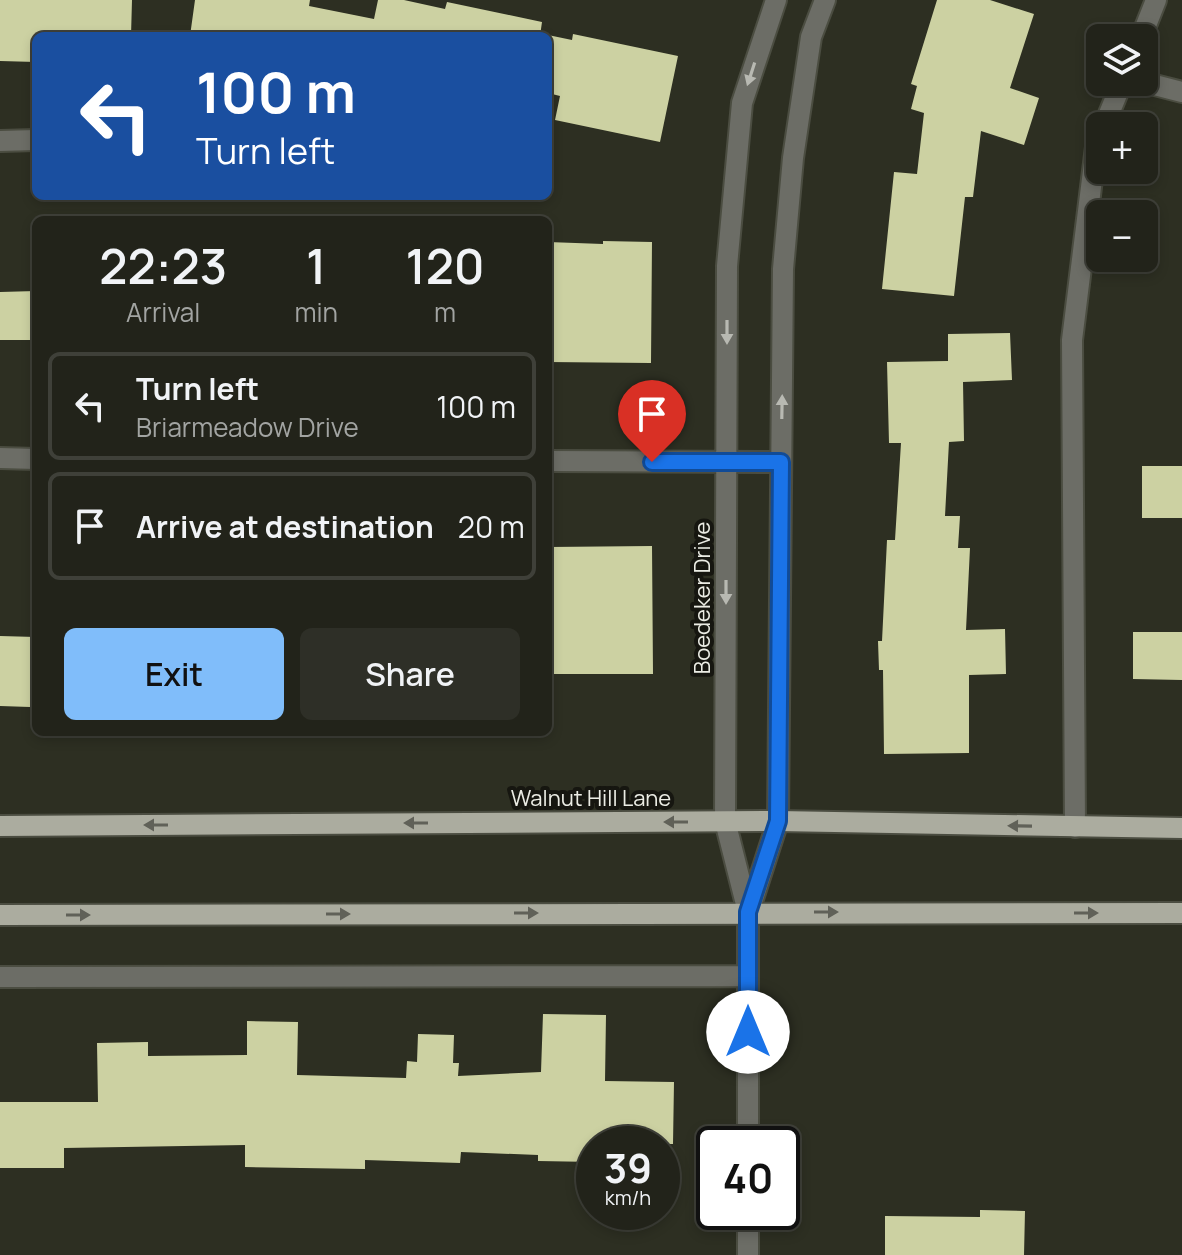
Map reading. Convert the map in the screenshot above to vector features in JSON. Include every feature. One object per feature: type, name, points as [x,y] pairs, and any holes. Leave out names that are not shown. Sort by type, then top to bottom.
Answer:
[{"type":"main road","name":"Walnut Hill Lane","points":[[0,826],[778,821],[1182,828]]},
{"type":"main road","points":[[0,915],[1182,913]]},
{"type":"street","name":"Boedeker Drive","points":[[748,1126],[748,912],[725,821],[727,266],[742,103],[776,0]]},
{"type":"street","name":"Boedeker Drive","points":[[748,912],[778,821],[783,269],[793,158],[811,37],[825,0]]},
{"type":"street","points":[[1147,24],[1156,0]]},
{"type":"street","points":[[1158,86],[1182,92]]},
{"type":"street","points":[[0,141],[32,140]]},
{"type":"street","points":[[1075,827],[1072,340],[1091,184]]},
{"type":"street","points":[[0,458],[32,459]]},
{"type":"street","points":[[552,461],[781,462]]},
{"type":"street","points":[[0,977],[748,976]]},
{"type":"street","points":[[748,1230],[748,1255]]},
{"type":"building","points":[[0,0],[132,0],[131,32],[32,32],[32,62],[0,61]]},
{"type":"building","points":[[195,0],[310,0],[309,6],[374,19],[378,0],[404,0],[445,9],[447,2],[542,22],[541,32],[191,32]]},
{"type":"building","points":[[937,0],[990,0],[1034,14],[1010,88],[1039,98],[1024,145],[981,131],[973,197],[965,197],[954,296],[882,289],[894,172],[917,174],[924,113],[911,109],[917,86],[911,84]]},
{"type":"building","points":[[573,34],[678,56],[660,142],[555,120],[560,96],[552,94],[552,36],[572,40]]},
{"type":"building","points":[[603,241],[652,242],[651,363],[552,362],[552,242],[603,244]]},
{"type":"building","points":[[32,291],[32,340],[0,340],[0,292]]},
{"type":"building","points":[[1010,333],[1012,380],[963,382],[964,441],[949,442],[945,516],[960,516],[958,548],[970,548],[966,630],[1005,629],[1006,674],[969,675],[969,753],[884,754],[883,670],[879,670],[878,641],[882,641],[887,540],[895,540],[901,443],[889,443],[887,362],[948,361],[948,334]]},
{"type":"building","points":[[1142,466],[1182,466],[1182,518],[1142,518]]},
{"type":"building","points":[[652,546],[653,674],[552,674],[552,547]]},
{"type":"building","points":[[1133,632],[1182,632],[1182,680],[1133,679]]},
{"type":"building","points":[[0,636],[32,637],[30,707],[0,706]]},
{"type":"building","points":[[543,1014],[606,1015],[605,1081],[674,1082],[673,1126],[576,1126],[576,1162],[538,1161],[538,1155],[461,1152],[460,1163],[365,1160],[365,1169],[245,1167],[245,1145],[64,1148],[64,1168],[0,1168],[0,1102],[98,1102],[97,1043],[148,1042],[148,1056],[247,1055],[247,1021],[298,1022],[297,1075],[406,1078],[407,1061],[417,1062],[418,1034],[454,1035],[453,1063],[459,1063],[458,1076],[541,1072]]},
{"type":"building","points":[[980,1210],[1025,1211],[1024,1255],[885,1255],[885,1216],[980,1217]]},
{"type":"route","points":[[652,462],[781,462],[778,821],[748,912],[748,1032]]}]
